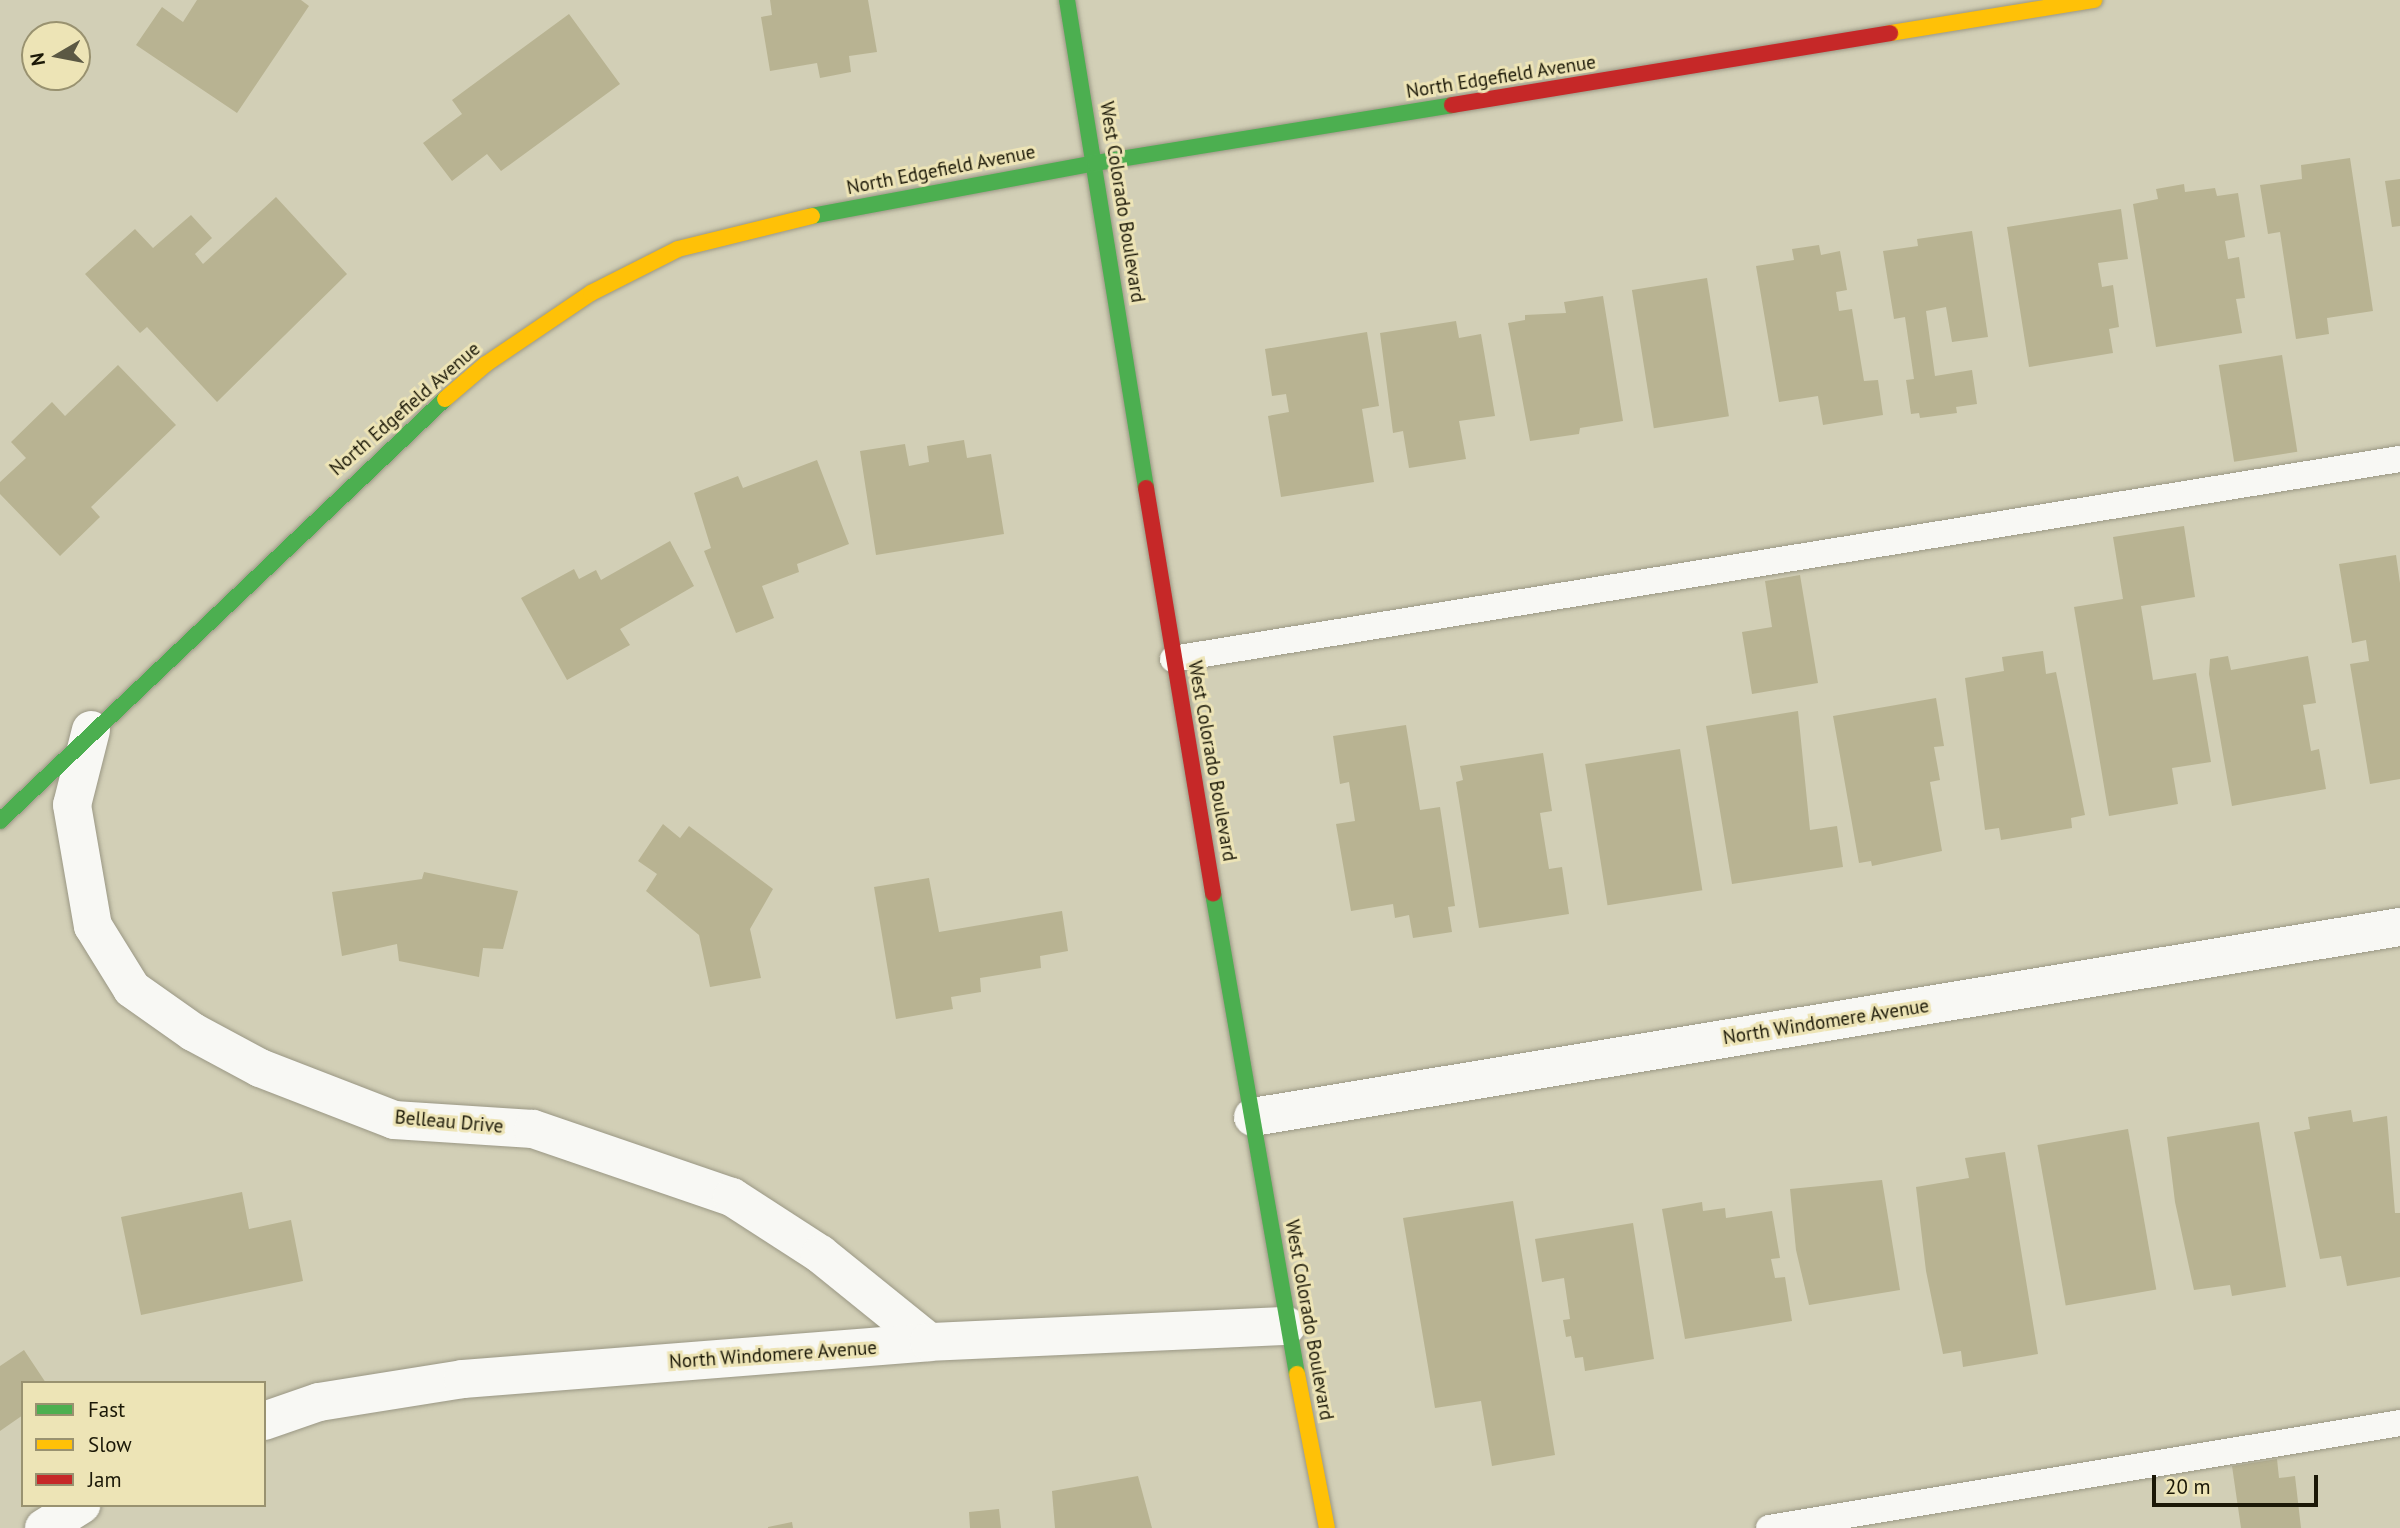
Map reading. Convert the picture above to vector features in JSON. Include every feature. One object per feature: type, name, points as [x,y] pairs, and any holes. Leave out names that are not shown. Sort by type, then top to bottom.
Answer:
[{"type":"street","name":"West Colorado Boulevard","points":[[1067,0],[1173,659],[1287,1326],[1327,1528]]},
{"type":"street","name":"North Edgefield Avenue","points":[[0,821],[91,730],[402,436],[486,364],[591,293],[678,249],[779,222],[1095,163],[2094,0]]},
{"type":"street","name":"Belleau Drive","points":[[91,730],[72,805],[93,926],[132,989],[193,1032],[260,1068],[394,1120],[533,1129],[732,1197],[820,1254],[929,1342]]},
{"type":"street","name":"North Windomere Avenue","points":[[1252,1117],[2400,927]]},
{"type":"street","name":"North Windomere Avenue","points":[[266,1420],[319,1402],[463,1379],[929,1342],[1287,1326]]},
{"type":"street","points":[[44,1528],[78,1507]]},
{"type":"lane","points":[[1173,659],[2400,459]]},
{"type":"lane","points":[[1769,1528],[2400,1423]]},
{"type":"building","points":[[197,0],[301,0],[309,6],[237,113],[136,45],[162,7],[183,22]]},
{"type":"building","points":[[770,0],[868,0],[877,52],[849,56],[851,72],[820,78],[817,63],[770,71],[761,17],[772,15]]},
{"type":"building","points":[[569,14],[620,84],[501,171],[487,154],[452,181],[423,143],[462,114],[452,100]]},
{"type":"building","points":[[2350,158],[2373,311],[2327,318],[2329,334],[2296,339],[2280,232],[2268,234],[2260,185],[2302,179],[2301,165]]},
{"type":"building","points":[[2400,179],[2400,226],[2392,227],[2385,181]]},
{"type":"building","points":[[2184,184],[2185,192],[2215,188],[2217,196],[2238,193],[2245,237],[2225,241],[2228,259],[2239,257],[2245,298],[2236,299],[2242,333],[2156,347],[2133,204],[2158,199],[2156,189]]},
{"type":"building","points":[[276,197],[347,274],[217,402],[147,327],[140,333],[85,274],[135,229],[153,248],[191,215],[212,238],[195,254],[203,264]]},
{"type":"building","points":[[2121,209],[2128,259],[2098,263],[2102,287],[2113,285],[2119,327],[2109,329],[2113,353],[2029,367],[2007,227]]},
{"type":"building","points":[[1972,231],[1988,337],[1952,342],[1946,307],[1926,311],[1935,376],[1972,370],[1977,404],[1956,407],[1957,413],[1920,418],[1919,413],[1911,414],[1906,380],[1914,379],[1905,317],[1894,319],[1883,251],[1918,246],[1917,239]]},
{"type":"building","points":[[1819,245],[1821,255],[1840,251],[1847,290],[1836,292],[1839,311],[1852,309],[1864,381],[1878,380],[1883,415],[1823,425],[1818,396],[1779,402],[1756,266],[1794,260],[1792,249]]},
{"type":"building","points":[[1707,278],[1729,416],[1654,428],[1632,290]]},
{"type":"building","points":[[1603,296],[1623,421],[1580,428],[1579,434],[1530,441],[1508,323],[1525,320],[1525,315],[1566,313],[1564,302]]},
{"type":"building","points":[[1456,321],[1459,338],[1481,334],[1495,416],[1459,421],[1466,459],[1409,468],[1403,431],[1393,433],[1380,333]]},
{"type":"building","points":[[1367,332],[1379,406],[1362,409],[1374,482],[1281,497],[1268,416],[1289,412],[1286,394],[1272,396],[1265,349]]},
{"type":"building","points":[[2282,355],[2297,452],[2234,462],[2219,365]]},
{"type":"building","points":[[118,365],[176,425],[91,507],[100,517],[60,556],[0,494],[0,482],[26,458],[11,442],[52,402],[65,416]]},
{"type":"building","points":[[964,440],[967,458],[991,454],[1004,534],[876,555],[860,451],[905,444],[909,466],[929,462],[927,446]]},
{"type":"building","points":[[817,460],[849,544],[797,564],[799,572],[762,586],[774,618],[736,633],[704,551],[711,548],[694,493],[738,476],[743,488]]},
{"type":"building","points":[[2184,526],[2195,597],[2141,606],[2153,680],[2196,673],[2211,762],[2172,768],[2178,804],[2109,816],[2074,607],[2123,599],[2113,537]]},
{"type":"building","points":[[670,541],[694,586],[620,629],[630,645],[567,680],[521,598],[574,569],[579,579],[596,570],[601,580]]},
{"type":"building","points":[[2396,555],[2400,583],[2400,779],[2370,784],[2350,664],[2369,661],[2366,640],[2352,643],[2339,564]]},
{"type":"building","points":[[1800,575],[1818,683],[1752,694],[1742,632],[1772,627],[1765,581]]},
{"type":"building","points":[[2043,651],[2046,674],[2056,672],[2085,815],[2071,818],[2072,828],[2001,840],[1999,828],[1985,830],[1965,678],[2004,671],[2002,657]]},
{"type":"building","points":[[2228,656],[2231,670],[2308,656],[2316,703],[2303,705],[2311,751],[2319,749],[2326,789],[2232,806],[2209,674],[2210,659]]},
{"type":"building","points":[[1936,698],[1944,746],[1934,747],[1940,780],[1930,782],[1942,851],[1872,866],[1871,861],[1859,863],[1833,716]]},
{"type":"building","points":[[1798,711],[1810,830],[1837,826],[1843,867],[1732,884],[1706,726]]},
{"type":"building","points":[[1406,725],[1420,810],[1440,807],[1455,906],[1448,907],[1452,932],[1413,938],[1409,915],[1395,918],[1393,904],[1351,911],[1336,824],[1355,821],[1349,782],[1340,784],[1333,736]]},
{"type":"building","points":[[1680,749],[1702,890],[1608,905],[1585,764]]},
{"type":"building","points":[[1543,753],[1552,811],[1540,813],[1549,869],[1562,867],[1569,914],[1479,928],[1456,782],[1463,780],[1460,766]]},
{"type":"building","points":[[663,824],[680,838],[689,826],[773,889],[750,929],[761,978],[710,987],[699,935],[646,891],[657,874],[638,861]]},
{"type":"building","points":[[424,872],[518,891],[503,949],[483,948],[479,977],[399,961],[397,944],[342,956],[332,892],[422,879]]},
{"type":"building","points":[[929,878],[939,932],[1062,911],[1068,951],[1040,956],[1041,968],[980,978],[981,992],[951,997],[953,1009],[896,1019],[874,887]]},
{"type":"building","points":[[2351,1110],[2353,1122],[2387,1116],[2395,1213],[2400,1213],[2400,1277],[2347,1286],[2341,1256],[2320,1259],[2294,1132],[2310,1129],[2308,1117]]},
{"type":"building","points":[[2259,1122],[2286,1287],[2232,1296],[2230,1285],[2194,1290],[2175,1202],[2167,1137]]},
{"type":"building","points":[[2128,1129],[2156,1290],[2066,1305],[2037,1145]]},
{"type":"building","points":[[2005,1152],[2038,1354],[1963,1367],[1961,1351],[1943,1354],[1926,1271],[1916,1187],[1969,1178],[1965,1158]]},
{"type":"building","points":[[1882,1180],[1900,1290],[1809,1305],[1796,1250],[1790,1189]]},
{"type":"building","points":[[242,1192],[249,1229],[291,1220],[303,1281],[141,1315],[121,1217]]},
{"type":"building","points":[[1513,1201],[1555,1455],[1492,1466],[1481,1401],[1435,1408],[1403,1218]]},
{"type":"building","points":[[1702,1202],[1703,1211],[1725,1208],[1726,1218],[1772,1211],[1780,1258],[1771,1259],[1775,1278],[1785,1277],[1792,1321],[1685,1339],[1662,1209]]},
{"type":"building","points":[[1633,1223],[1654,1359],[1585,1371],[1583,1357],[1575,1358],[1571,1336],[1566,1337],[1563,1320],[1570,1319],[1564,1278],[1542,1282],[1535,1239]]},
{"type":"building","points":[[24,1350],[45,1381],[21,1381],[21,1416],[0,1431],[0,1366]]},
{"type":"building","points":[[2277,1459],[2279,1478],[2295,1476],[2301,1528],[2241,1528],[2232,1466]]},
{"type":"building","points":[[1138,1476],[1152,1528],[1055,1528],[1052,1491]]},
{"type":"building","points":[[999,1509],[1001,1528],[970,1528],[969,1512]]},
{"type":"building","points":[[792,1522],[793,1528],[768,1528],[768,1527]]},
{"type":"traffic: fast","points":[[1067,0],[1146,488]]},
{"type":"traffic: fast","points":[[812,216],[1095,163],[1452,105]]},
{"type":"traffic: fast","points":[[0,821],[445,399]]},
{"type":"traffic: fast","points":[[1213,893],[1297,1374]]},
{"type":"traffic: slow","points":[[1890,33],[2094,0]]},
{"type":"traffic: slow","points":[[445,399],[486,364],[591,293],[678,249],[812,216]]},
{"type":"traffic: slow","points":[[1297,1374],[1327,1528]]},
{"type":"traffic: jam","points":[[1452,105],[1890,33]]},
{"type":"traffic: jam","points":[[1146,488],[1213,893]]}]
